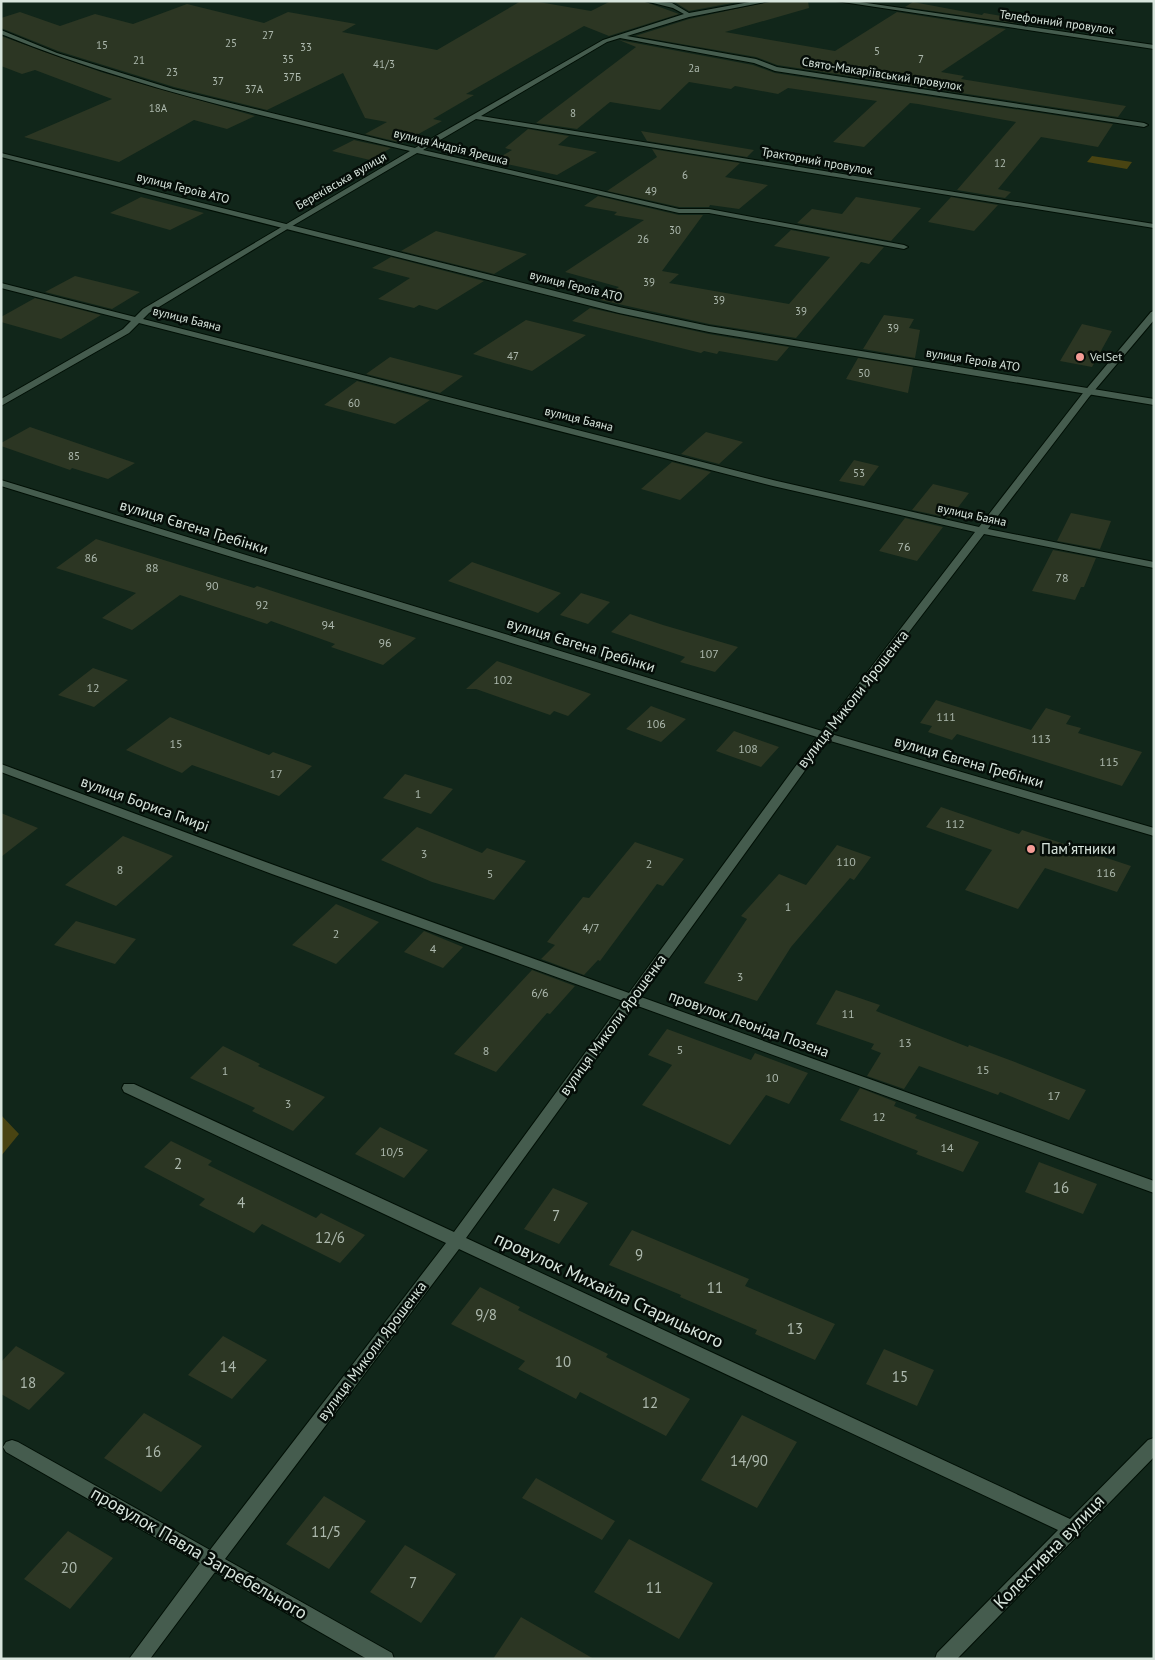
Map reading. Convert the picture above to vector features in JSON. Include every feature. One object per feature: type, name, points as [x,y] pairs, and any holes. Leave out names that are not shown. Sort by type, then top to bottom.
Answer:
[{"type":"street","points":[[648,1],[669,4],[684,10],[688,15]]},
{"type":"street","name":"Береківська вулиця","points":[[1,403],[126,331],[146,312],[286,227],[606,41],[688,15],[767,1]]},
{"type":"street","name":"Телефонний провулок","points":[[839,1],[1154,47]]},
{"type":"street","name":"вулиця Андрія Ярешка","points":[[1,32],[55,54],[171,91],[564,186],[679,211],[709,211],[904,247]]},
{"type":"street","name":"Свято-Макаріївський провулок","points":[[620,36],[756,61],[775,69],[1144,125]]},
{"type":"street","name":"Тракторний провулок","points":[[476,117],[1154,226]]},
{"type":"street","name":"вулиця Героїв АТО","points":[[1,155],[609,308],[709,329],[1154,402]]},
{"type":"street","name":"вулиця Баяна","points":[[1,284],[776,484],[1154,565]]},
{"type":"street","name":"вулиця Миколи Ярошенка","points":[[138,1659],[456,1241],[825,736],[1089,392],[1154,314]]},
{"type":"street","name":"вулиця Євгена Гребінки","points":[[1,484],[825,736],[1154,832]]},
{"type":"street","name":"вулиця Бориса Гмирі","points":[[1,768],[277,871]]},
{"type":"street","name":"провулок Леоніда Позена","points":[[277,871],[1154,1187]]},
{"type":"street","name":"провулок Михайла Старицького","points":[[129,1088],[1072,1528]]},
{"type":"street","name":"Колективна вулиця","points":[[944,1659],[1154,1445]]},
{"type":"street","name":"провулок Павла Загребельного","points":[[12,1447],[385,1659]]},
{"type":"shaded area","points":[[1092,156],[1132,162],[1127,169],[1087,162]]},
{"type":"shaded area","points":[[1,1115],[19,1134],[1,1156]]},
{"type":"building","points":[[521,1],[533,1],[591,11],[611,1],[643,1],[679,14],[609,36],[584,26],[466,94],[474,95],[433,119],[442,121],[402,143],[365,134],[387,122],[365,118],[343,73],[267,110],[174,87],[58,51],[1,28],[1,18],[20,12],[60,26],[95,14],[133,24],[187,4],[264,23],[288,12],[356,24],[342,32],[437,50]]},
{"type":"building","points":[[673,1],[743,1],[689,11]]},
{"type":"building","points":[[772,1],[808,1],[809,8],[725,32],[835,51],[897,12],[1006,29],[941,72],[964,76],[961,79],[1126,106],[1118,117],[777,65],[756,57],[635,36],[689,19]]},
{"type":"building","points":[[913,2],[982,15],[984,13],[1020,19],[1014,23],[905,7]]},
{"type":"building","points":[[1,36],[101,72],[255,116],[227,129],[194,120],[119,162],[24,137],[112,99],[35,70],[22,74],[1,66]]},
{"type":"building","points":[[619,40],[753,65],[775,73],[1113,124],[1098,147],[1041,137],[998,189],[1011,192],[1005,198],[957,190],[1016,122],[918,104],[910,103],[864,147],[833,142],[877,101],[788,88],[778,94],[735,86],[731,89],[689,82],[660,110],[610,102],[577,129],[536,123],[636,47]]},
{"type":"building","points":[[528,129],[569,136],[558,145],[597,152],[557,175],[493,161],[512,150],[505,148]]},
{"type":"building","points":[[641,131],[754,150],[747,157],[647,141]]},
{"type":"building","points":[[354,140],[391,148],[370,160],[332,151]]},
{"type":"building","points":[[652,149],[740,163],[725,177],[768,185],[739,209],[710,205],[709,207],[679,207],[607,191],[657,157]]},
{"type":"building","points":[[598,196],[679,215],[703,215],[662,271],[679,274],[669,283],[789,304],[830,257],[774,246],[791,230],[884,247],[869,264],[861,262],[796,338],[709,324],[600,300],[619,287],[565,272],[644,220],[614,215],[617,212],[584,206]]},
{"type":"building","points":[[141,197],[204,213],[170,230],[110,213]]},
{"type":"building","points":[[856,197],[921,208],[891,241],[797,223],[812,209],[842,214]]},
{"type":"building","points":[[951,197],[998,205],[974,231],[928,222]]},
{"type":"building","points":[[436,231],[527,254],[494,274],[401,251]]},
{"type":"building","points":[[391,257],[484,281],[437,310],[419,305],[414,308],[378,299],[410,278],[372,268]]},
{"type":"building","points":[[75,276],[140,292],[112,309],[45,292]]},
{"type":"building","points":[[35,298],[101,315],[61,339],[1,322],[1,317]]},
{"type":"building","points":[[590,308],[709,334],[789,347],[777,361],[719,351],[717,354],[704,351],[701,353],[572,321]]},
{"type":"building","points":[[884,315],[914,319],[909,328],[920,330],[915,358],[863,349]]},
{"type":"building","points":[[526,320],[586,335],[532,371],[473,354]]},
{"type":"building","points":[[1082,324],[1112,331],[1092,367],[1060,361]]},
{"type":"building","points":[[390,357],[463,376],[440,393],[366,374]]},
{"type":"building","points":[[858,358],[913,367],[908,393],[846,379]]},
{"type":"building","points":[[357,381],[430,400],[395,424],[324,405]]},
{"type":"building","points":[[30,427],[135,463],[108,479],[72,468],[70,470],[1,446],[1,443]]},
{"type":"building","points":[[706,432],[743,442],[719,464],[681,454]]},
{"type":"building","points":[[854,460],[879,466],[864,486],[839,481]]},
{"type":"building","points":[[672,462],[711,472],[680,500],[641,489]]},
{"type":"building","points":[[933,484],[969,493],[950,518],[912,510]]},
{"type":"building","points":[[1071,513],[1111,521],[1100,549],[1057,541]]},
{"type":"building","points":[[905,518],[943,527],[917,561],[879,551]]},
{"type":"building","points":[[96,539],[254,588],[257,586],[416,638],[383,665],[331,647],[335,644],[271,621],[267,624],[180,595],[132,630],[102,618],[136,593],[56,568]]},
{"type":"building","points":[[1053,550],[1096,558],[1084,587],[1081,587],[1075,600],[1032,591]]},
{"type":"building","points":[[472,562],[561,593],[538,613],[448,581]]},
{"type":"building","points":[[581,593],[610,602],[588,624],[560,615]]},
{"type":"building","points":[[630,614],[738,647],[715,672],[680,662],[685,657],[611,632]]},
{"type":"building","points":[[497,661],[591,694],[568,716],[554,711],[550,715],[476,689],[466,689]]},
{"type":"building","points":[[93,668],[128,680],[94,707],[58,695]]},
{"type":"building","points":[[936,700],[1031,730],[1046,708],[1071,716],[1066,724],[1081,728],[1078,733],[1142,752],[1122,786],[957,734],[952,740],[928,732],[932,726],[920,723]]},
{"type":"building","points":[[651,706],[686,719],[661,742],[626,729]]},
{"type":"building","points":[[170,717],[269,755],[273,752],[312,766],[279,796],[192,765],[182,773],[126,750]]},
{"type":"building","points":[[734,731],[779,747],[761,767],[716,751]]},
{"type":"building","points":[[405,774],[453,789],[431,814],[383,798]]},
{"type":"building","points":[[941,807],[1019,834],[1022,830],[1131,866],[1117,892],[1045,868],[1018,909],[965,890],[992,850],[926,827]]},
{"type":"building","points":[[1,813],[38,828],[1,857]]},
{"type":"building","points":[[417,827],[482,853],[487,848],[526,861],[494,900],[432,882],[381,860]]},
{"type":"building","points":[[123,836],[173,856],[116,906],[65,885]]},
{"type":"building","points":[[635,842],[684,859],[663,886],[657,884],[600,961],[598,960],[584,975],[541,959],[555,945],[547,942],[583,897],[589,898]]},
{"type":"building","points":[[837,845],[871,857],[854,880],[850,878],[791,947],[757,1001],[704,983],[747,919],[741,916],[779,874],[806,885]]},
{"type":"building","points":[[336,904],[379,922],[336,964],[292,945]]},
{"type":"building","points":[[76,921],[136,939],[115,964],[54,945]]},
{"type":"building","points":[[424,931],[463,947],[443,968],[404,952]]},
{"type":"building","points":[[532,970],[575,986],[550,1014],[547,1013],[496,1072],[454,1054]]},
{"type":"building","points":[[836,990],[880,1005],[876,1011],[1086,1090],[1069,1120],[1000,1092],[998,1095],[919,1066],[904,1089],[867,1076],[881,1053],[871,1049],[874,1044],[816,1024]]},
{"type":"building","points":[[667,1029],[751,1060],[755,1053],[808,1073],[789,1104],[766,1095],[730,1145],[642,1105],[672,1065],[648,1055]]},
{"type":"building","points":[[223,1046],[260,1064],[258,1066],[325,1097],[293,1131],[252,1111],[255,1108],[190,1078]]},
{"type":"building","points":[[860,1088],[896,1102],[894,1106],[917,1115],[915,1118],[979,1142],[963,1172],[916,1154],[918,1151],[840,1120]]},
{"type":"building","points":[[380,1127],[428,1150],[404,1178],[355,1154]]},
{"type":"building","points":[[171,1141],[212,1161],[208,1165],[316,1218],[321,1213],[365,1235],[340,1263],[262,1224],[254,1233],[199,1205],[205,1199],[144,1167]]},
{"type":"building","points":[[1039,1162],[1097,1184],[1083,1214],[1025,1192]]},
{"type":"building","points":[[553,1188],[588,1203],[559,1244],[524,1229]]},
{"type":"building","points":[[632,1230],[749,1279],[745,1286],[835,1324],[815,1360],[755,1334],[757,1330],[609,1265]]},
{"type":"building","points":[[480,1287],[520,1307],[518,1310],[608,1354],[606,1357],[690,1399],[666,1436],[580,1392],[576,1399],[518,1369],[525,1361],[451,1324]]},
{"type":"building","points":[[223,1336],[267,1360],[232,1399],[188,1375]]},
{"type":"building","points":[[16,1346],[65,1373],[29,1410],[1,1394],[1,1362]]},
{"type":"building","points":[[884,1349],[934,1370],[917,1406],[866,1384]]},
{"type":"building","points":[[144,1413],[202,1446],[161,1492],[104,1458]]},
{"type":"building","points":[[742,1415],[797,1442],[757,1508],[701,1480]]},
{"type":"building","points":[[536,1478],[615,1521],[602,1540],[522,1498]]},
{"type":"building","points":[[324,1496],[366,1521],[329,1569],[286,1544]]},
{"type":"building","points":[[68,1531],[113,1558],[70,1609],[24,1579]]},
{"type":"building","points":[[629,1539],[713,1583],[679,1639],[594,1592]]},
{"type":"building","points":[[405,1545],[456,1574],[421,1623],[370,1592]]},
{"type":"building","points":[[521,1617],[594,1659],[493,1659]]},
{"type":"place","name":"VelSet","points":[[1080,357]]},
{"type":"place","name":"Памʼятники","points":[[1031,849]]}]
